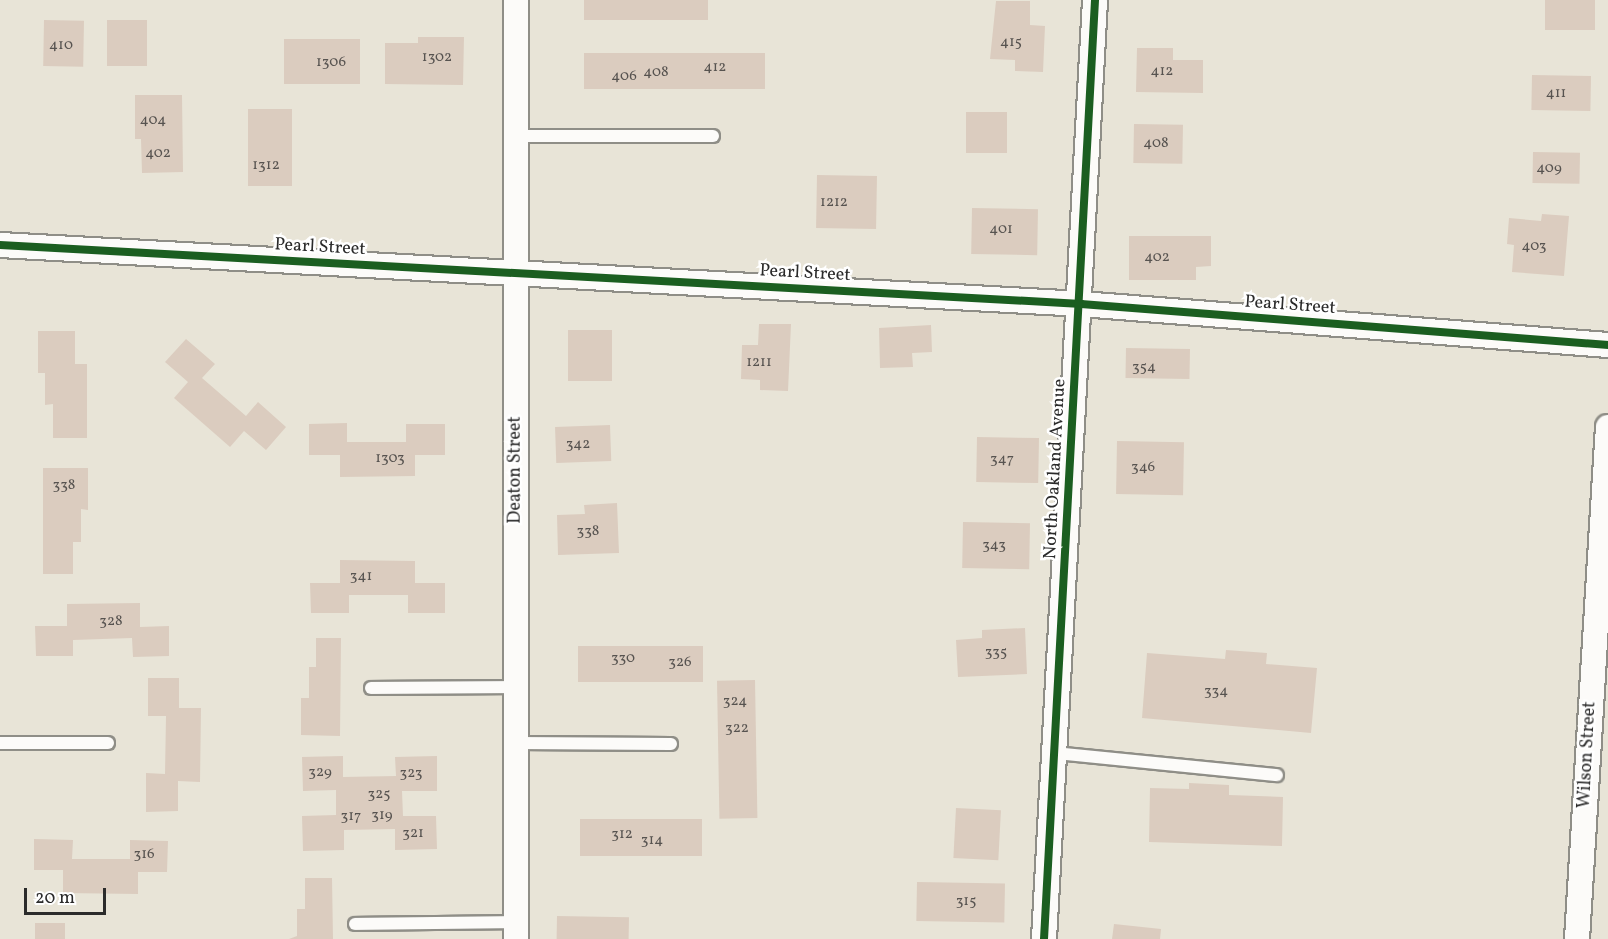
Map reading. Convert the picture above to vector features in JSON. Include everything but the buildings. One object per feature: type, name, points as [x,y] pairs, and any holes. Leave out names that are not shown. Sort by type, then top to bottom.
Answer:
[{"type":"street","name":"Deaton Street","points":[[516,0],[516,930]]},
{"type":"street","name":"North Oakland Avenue","points":[[1044,939],[1081,304],[1095,0]]},
{"type":"street","name":"Pearl Street","points":[[0,244],[1081,304],[1608,345]]},
{"type":"street","name":"Wilson Street","points":[[1577,939],[1608,427]]},
{"type":"lane","points":[[516,136],[713,136]]},
{"type":"lane","points":[[371,688],[516,687]]},
{"type":"lane","points":[[0,743],[108,743]]},
{"type":"lane","points":[[516,743],[671,744]]},
{"type":"lane","points":[[1055,753],[1277,775]]},
{"type":"lane","points":[[355,924],[516,930]]},
{"type":"cycle path","points":[[1044,939],[1095,0]]},
{"type":"cycle path","points":[[0,245],[1081,304],[1608,345]]}]
